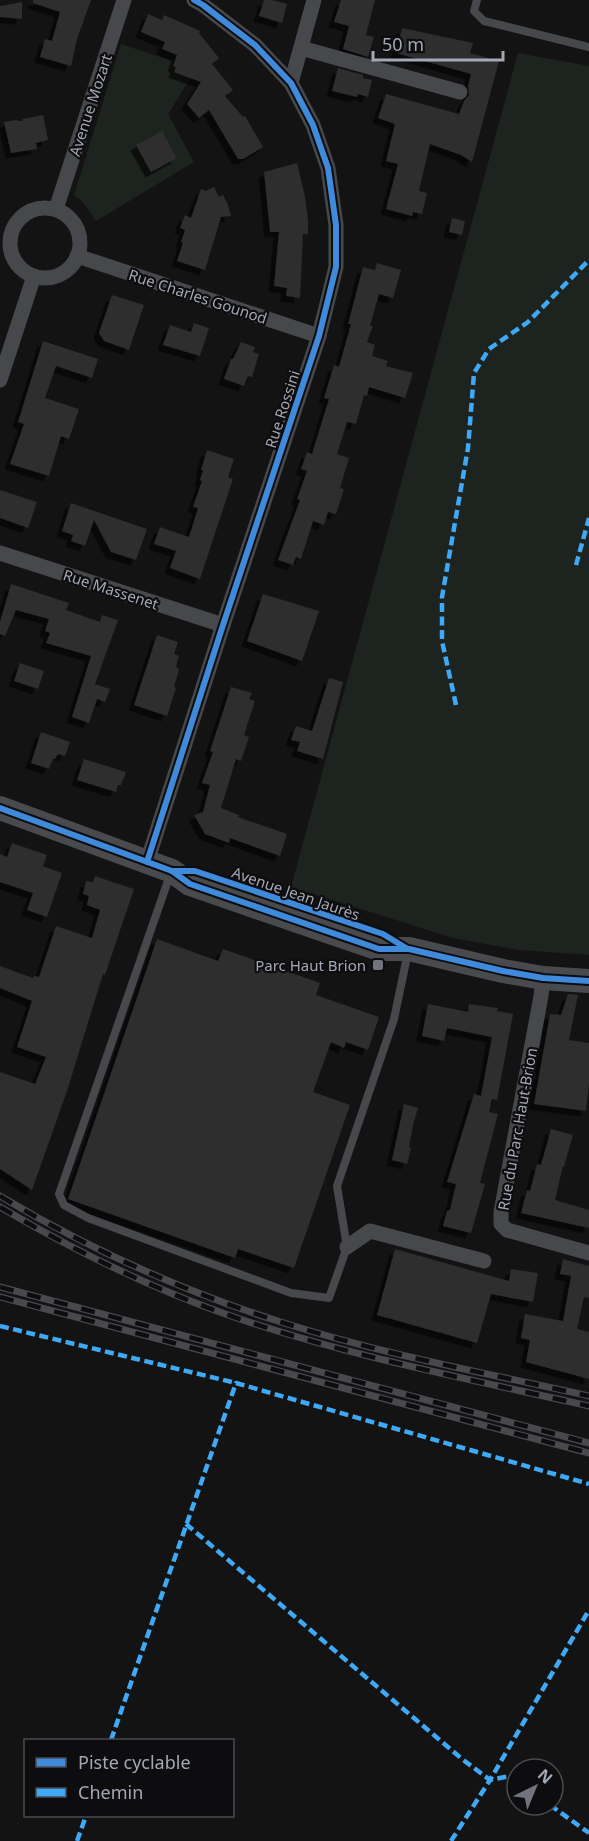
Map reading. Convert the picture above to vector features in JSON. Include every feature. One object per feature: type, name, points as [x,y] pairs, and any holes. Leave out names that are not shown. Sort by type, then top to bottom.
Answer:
[{"type":"main road","name":"Avenue Jean Jaurès","points":[[0,808],[49,824],[172,871],[195,871],[383,934],[409,949],[543,978],[589,981]]},
{"type":"street","name":"Avenue Mozart","points":[[56,209],[124,0]]},
{"type":"street","name":"Rue Rossini","points":[[147,862],[319,336],[336,267],[336,225],[328,168],[313,125],[291,82],[255,45],[203,4],[194,0]]},
{"type":"street","points":[[291,82],[314,0]]},
{"type":"street","points":[[300,48],[460,92]]},
{"type":"street","points":[[44,207],[66,214],[79,233],[80,245],[72,265],[64,272],[44,278],[25,271],[12,255],[5,233],[23,215],[44,207]]},
{"type":"street","name":"Rue Charles Gounod","points":[[77,256],[319,336]]},
{"type":"street","points":[[0,380],[34,276]]},
{"type":"street","name":"Rue Massenet","points":[[0,553],[223,625]]},
{"type":"street","name":"Rue du Parc Haut-Brion","points":[[543,978],[501,1212],[501,1224],[507,1230],[589,1253]]},
{"type":"street","points":[[347,1247],[370,1231],[484,1261]]},
{"type":"lane","points":[[477,0],[474,11],[484,21],[589,47]]},
{"type":"lane","points":[[172,871],[58,1194],[64,1205],[88,1218],[291,1293],[329,1298],[347,1247],[337,1186],[394,1019],[409,949]]},
{"type":"shaded area","points":[[121,44],[196,69],[168,114],[194,162],[96,221],[83,202],[74,195]]},
{"type":"shaded area","points":[[518,53],[589,66],[589,955],[518,950],[453,938],[291,887]]},
{"type":"building","points":[[33,0],[91,0],[77,39],[71,66],[40,57],[45,39],[52,41],[60,12],[33,3]]},
{"type":"building","points":[[264,0],[287,4],[282,23],[259,16]]},
{"type":"building","points":[[341,0],[375,0],[366,35],[374,37],[368,57],[343,49],[349,26],[334,22]]},
{"type":"building","points":[[22,2],[22,19],[0,17],[0,6]]},
{"type":"building","points":[[148,14],[162,20],[164,15],[200,31],[199,33],[219,58],[212,64],[233,90],[225,96],[243,117],[245,116],[263,147],[243,159],[238,159],[209,110],[199,118],[187,104],[201,82],[174,72],[176,67],[173,66],[177,55],[162,49],[165,42],[141,32]]},
{"type":"building","points":[[402,28],[473,43],[470,53],[499,61],[472,162],[461,155],[430,144],[419,191],[427,193],[422,214],[413,212],[412,216],[386,209],[398,164],[386,161],[395,124],[378,118],[386,94],[459,114],[469,95],[468,86],[471,74],[396,53]]},
{"type":"building","points":[[338,68],[372,80],[368,97],[358,94],[357,97],[332,91]]},
{"type":"building","points":[[43,115],[48,140],[36,143],[37,149],[11,153],[4,122],[22,121]]},
{"type":"building","points":[[162,131],[177,158],[151,172],[136,145]]},
{"type":"building","points":[[297,163],[308,221],[308,234],[303,234],[300,298],[286,296],[287,288],[274,286],[279,232],[270,232],[264,172]]},
{"type":"building","points":[[214,187],[219,197],[223,195],[231,216],[221,217],[205,270],[177,261],[185,230],[180,228],[185,215],[191,218],[201,189],[206,191]]},
{"type":"building","points":[[452,218],[465,221],[462,235],[449,232]]},
{"type":"building","points":[[377,263],[401,270],[393,298],[379,294],[370,326],[373,326],[367,342],[375,345],[372,356],[388,361],[386,366],[413,373],[405,398],[369,387],[367,396],[364,395],[356,424],[347,422],[337,454],[349,458],[340,488],[344,489],[336,514],[328,512],[324,525],[313,521],[301,559],[296,557],[293,565],[278,560],[300,500],[297,499],[307,471],[301,469],[307,452],[312,454],[329,399],[324,398],[334,365],[339,367],[363,267],[375,270]]},
{"type":"building","points":[[112,295],[144,305],[129,350],[104,341],[99,333]]},
{"type":"building","points":[[194,323],[209,328],[200,356],[163,345],[170,325],[191,332]]},
{"type":"building","points":[[43,341],[98,359],[92,378],[56,366],[45,398],[79,409],[69,439],[61,436],[49,476],[10,464],[24,424],[18,422]]},
{"type":"building","points":[[241,342],[255,347],[253,352],[259,354],[252,377],[248,376],[244,386],[224,379],[231,359]]},
{"type":"building","points":[[207,450],[234,459],[228,477],[233,479],[200,579],[170,568],[176,551],[154,544],[160,527],[189,537],[198,508],[193,507],[202,481],[200,480],[203,470],[201,470]]},
{"type":"building","points":[[0,490],[37,502],[28,528],[0,518]]},
{"type":"building","points":[[71,503],[147,529],[136,560],[111,552],[94,520],[85,546],[71,541],[73,535],[62,531]]},
{"type":"building","points":[[11,584],[69,603],[66,610],[100,622],[102,615],[118,620],[95,684],[110,689],[105,702],[97,699],[89,723],[72,717],[91,656],[46,643],[50,633],[45,631],[49,619],[16,610],[5,636],[0,634],[0,622]]},
{"type":"building","points":[[263,594],[319,611],[302,661],[247,641]]},
{"type":"building","points":[[157,635],[178,642],[174,654],[179,656],[176,666],[179,670],[167,716],[134,705]]},
{"type":"building","points":[[20,663],[44,671],[38,689],[14,681]]},
{"type":"building","points":[[329,678],[343,682],[323,759],[297,751],[300,742],[291,740],[296,726],[312,731]]},
{"type":"building","points":[[231,687],[252,693],[249,699],[255,701],[244,735],[249,737],[241,761],[236,759],[221,808],[239,815],[238,817],[287,834],[280,856],[230,838],[229,843],[205,834],[194,815],[203,812],[210,785],[202,783]]},
{"type":"building","points":[[41,732],[70,742],[65,756],[58,754],[49,769],[31,763]]},
{"type":"building","points":[[84,759],[126,772],[116,792],[77,780]]},
{"type":"building","points":[[12,843],[47,855],[43,866],[62,873],[47,917],[27,910],[33,893],[0,882],[0,854],[7,857]]},
{"type":"building","points":[[95,876],[134,889],[105,975],[103,974],[67,1091],[32,1190],[0,1169],[0,1072],[35,1084],[46,1057],[17,1047],[32,1001],[0,988],[0,966],[33,978],[34,976],[39,977],[56,926],[92,938],[100,910],[87,905],[89,896],[83,894],[86,881],[93,882]]},
{"type":"building","points":[[157,939],[218,961],[223,949],[320,983],[316,995],[379,1017],[368,1050],[346,1042],[344,1048],[331,1042],[313,1092],[350,1105],[294,1268],[238,1249],[235,1258],[68,1199]]},
{"type":"building","points":[[568,994],[578,995],[569,1040],[589,1043],[589,1084],[586,1111],[534,1104],[550,1014],[561,1015]]},
{"type":"building","points":[[428,1004],[468,1012],[469,1004],[498,1008],[497,1011],[513,1014],[497,1100],[492,1099],[489,1112],[498,1114],[480,1183],[485,1184],[471,1233],[443,1226],[447,1211],[450,1210],[456,1184],[447,1182],[474,1094],[481,1096],[492,1037],[447,1028],[444,1041],[422,1036]]},
{"type":"building","points":[[404,1104],[418,1108],[407,1164],[392,1160]]},
{"type":"building","points":[[551,1129],[573,1135],[555,1200],[589,1210],[589,1228],[521,1213],[537,1164],[541,1165]]},
{"type":"building","points":[[395,1249],[509,1281],[511,1269],[538,1273],[533,1302],[491,1294],[477,1343],[377,1315]]},
{"type":"building","points":[[563,1259],[589,1266],[589,1298],[584,1297],[577,1329],[589,1332],[589,1379],[526,1362],[530,1340],[521,1338],[525,1314],[563,1321],[571,1276],[560,1274]]},
{"type":"railway","points":[[0,1196],[102,1251],[208,1297],[244,1310],[357,1344],[589,1396]]},
{"type":"railway","points":[[0,1207],[112,1267],[231,1316],[364,1355],[589,1406]]},
{"type":"railway","points":[[0,1287],[589,1443]]},
{"type":"railway","points":[[0,1297],[589,1453]]},
{"type":"marked path","points":[[456,705],[442,641],[442,597],[468,448],[474,373],[489,349],[528,322],[589,260]]},
{"type":"marked path","points":[[576,565],[589,518]]},
{"type":"marked path","points":[[0,1326],[236,1383]]},
{"type":"marked path","points":[[111,1739],[236,1383],[589,1484]]},
{"type":"marked path","points":[[186,1524],[462,1759],[490,1780],[505,1777]]},
{"type":"marked path","points":[[451,1841],[490,1780],[589,1610]]},
{"type":"marked path","points":[[565,1816],[589,1833]]},
{"type":"marked path","points":[[77,1841],[86,1817]]},
{"type":"cycle path","points":[[147,862],[319,336],[336,267],[336,225],[328,168],[313,125],[291,83],[255,45],[194,0]]},
{"type":"cycle path","points":[[0,808],[172,871],[190,884],[379,949],[409,949],[503,971],[543,978],[589,981]]},
{"type":"cycle path","points":[[172,871],[195,871],[383,934],[406,948]]},
{"type":"place","name":"Parc Haut Brion","points":[[378,965]]}]
